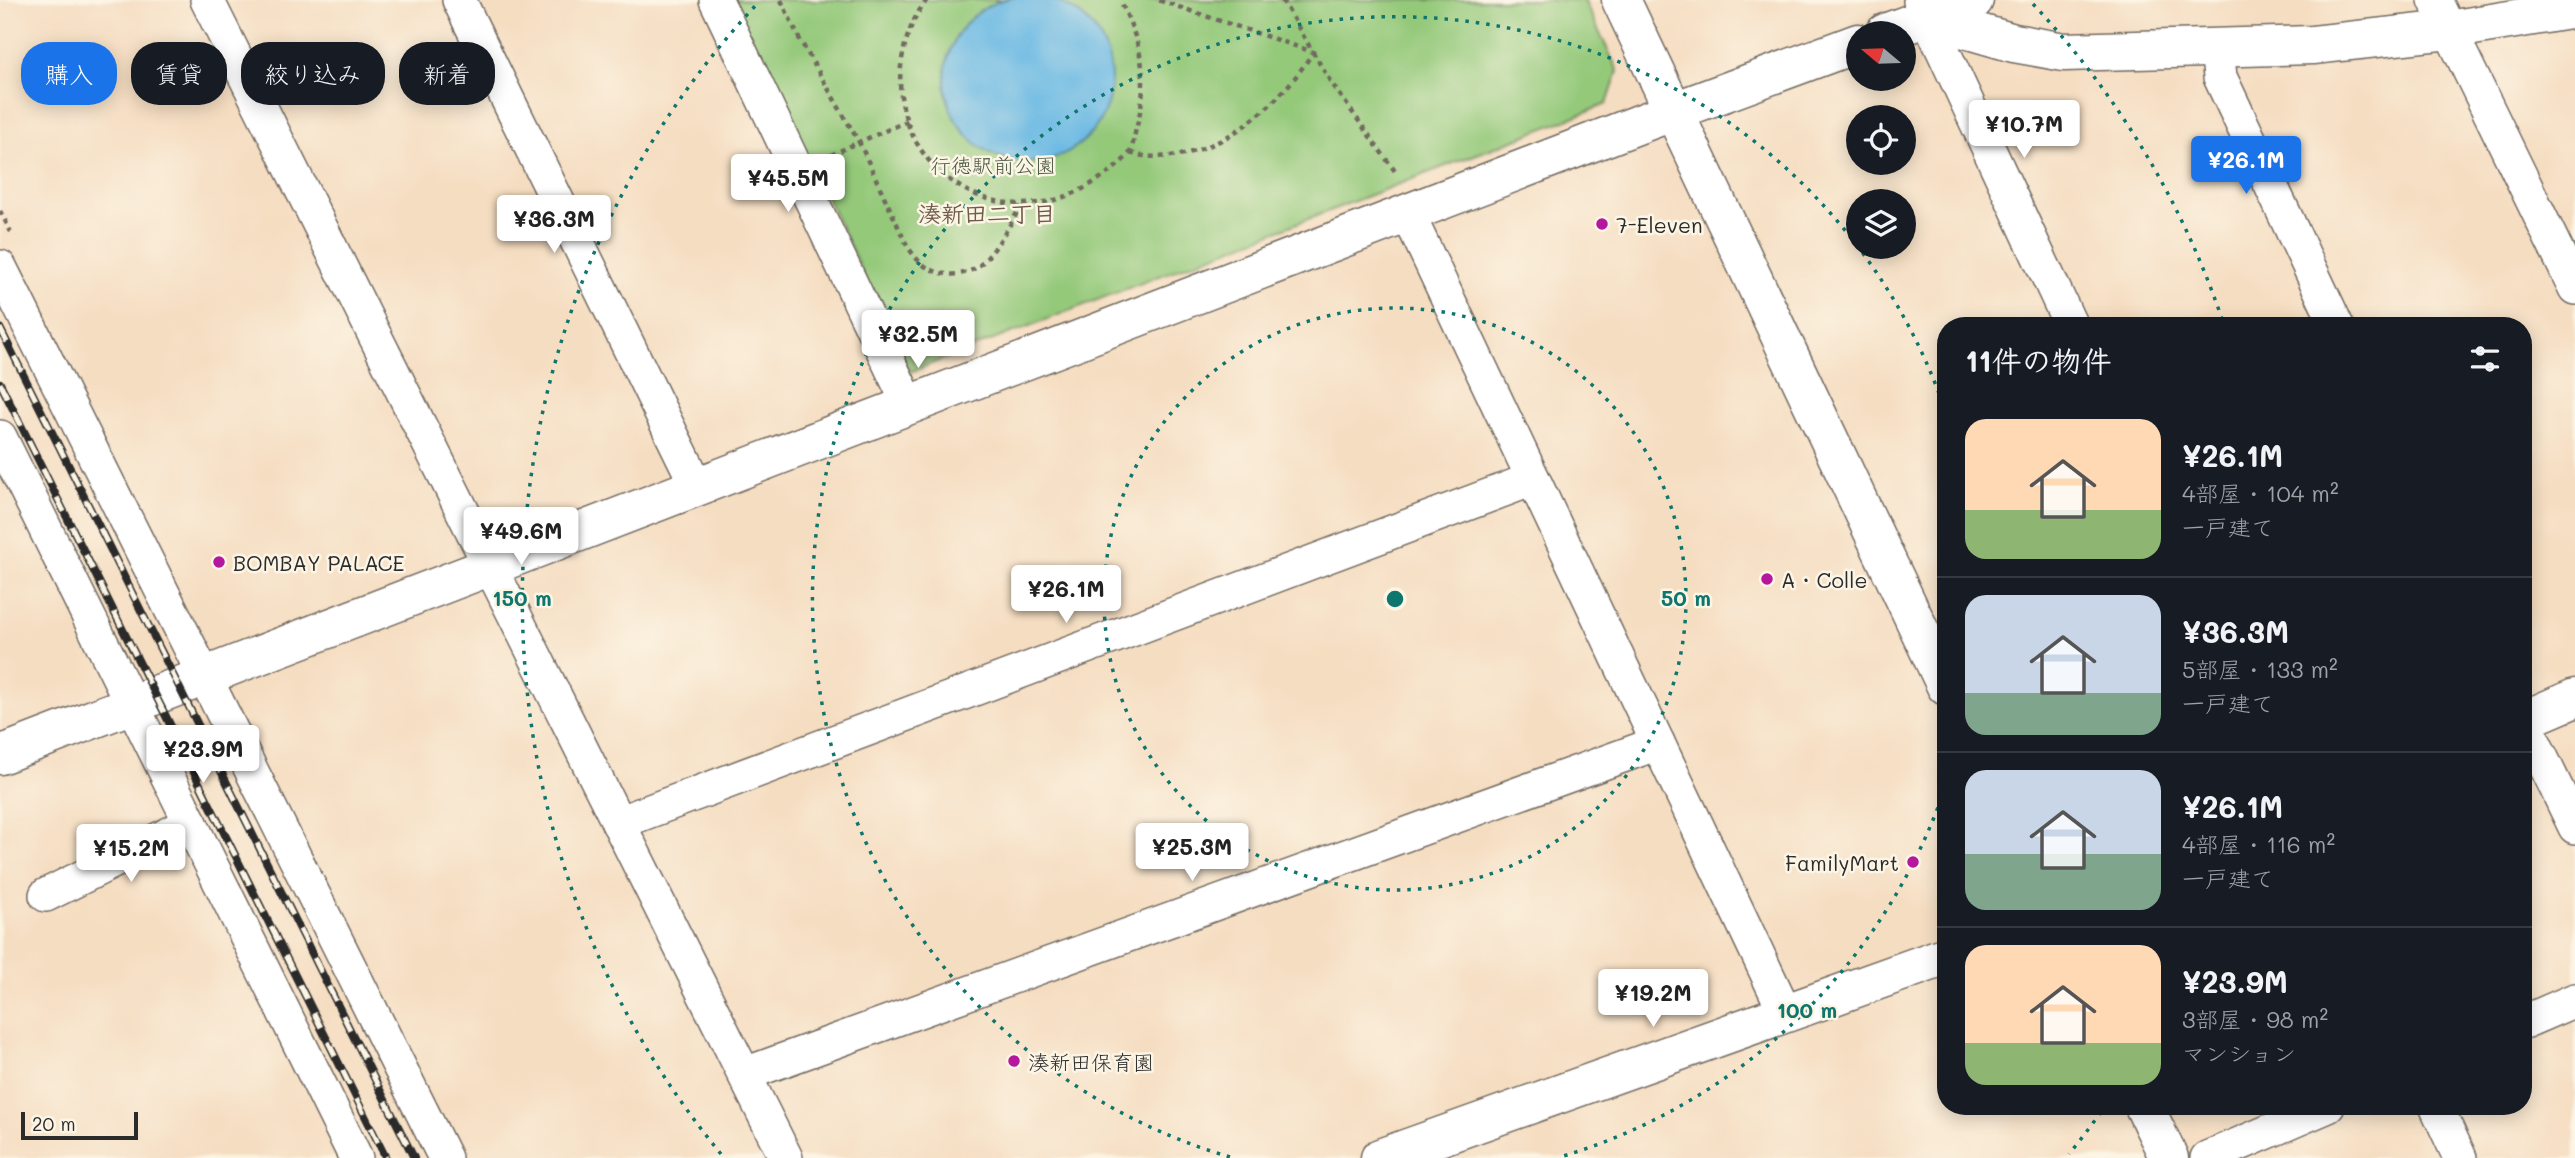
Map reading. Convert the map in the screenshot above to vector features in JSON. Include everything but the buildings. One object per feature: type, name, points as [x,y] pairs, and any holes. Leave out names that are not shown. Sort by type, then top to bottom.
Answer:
[{"type":"street","points":[[207,0],[786,1158]]},
{"type":"street","points":[[459,0],[697,486]]},
{"type":"street","points":[[716,0],[909,405]]},
{"type":"street","points":[[1621,0],[1937,667]]},
{"type":"street","points":[[1904,21],[1924,9],[1974,0]]},
{"type":"street","points":[[1924,9],[2014,43],[2064,52],[2313,45],[2442,15],[2575,9]]},
{"type":"street","points":[[1924,9],[2067,317]]},
{"type":"street","points":[[2442,15],[2575,288]]},
{"type":"street","points":[[0,755],[909,405],[1406,198],[1674,111],[1846,47]]},
{"type":"street","points":[[2217,48],[2220,77],[2333,317]]},
{"type":"street","points":[[1406,198],[1533,479],[1786,1014]]},
{"type":"street","points":[[0,267],[445,1158]]},
{"type":"street","points":[[0,437],[356,1158]]},
{"type":"street","points":[[618,823],[1533,479]]},
{"type":"street","points":[[2532,717],[2575,698]]},
{"type":"street","points":[[2532,738],[2575,827]]},
{"type":"street","points":[[745,1074],[1658,743]]},
{"type":"street","points":[[46,895],[191,823]]},
{"type":"street","points":[[1380,1158],[1937,959]]},
{"type":"street","points":[[2532,1019],[2575,1000]]},
{"type":"street","points":[[2148,1115],[2169,1158]]},
{"type":"street","points":[[2207,1158],[2307,1115]]},
{"type":"street","points":[[2440,1115],[2460,1158]]},
{"type":"path","points":[[781,0],[800,40],[859,142],[906,243],[929,269],[944,274],[962,275],[979,265],[997,245],[1021,206]]},
{"type":"path","points":[[927,0],[908,35],[900,85],[903,109],[914,136],[929,160],[946,178],[966,191],[991,201],[1021,206],[1058,200],[1083,190],[1111,171],[1130,153],[1140,116],[1145,79],[1140,52],[1121,0]]},
{"type":"path","points":[[1158,0],[1313,51]]},
{"type":"path","points":[[1282,0],[1330,81],[1406,198]]},
{"type":"path","points":[[1130,153],[1165,158],[1208,147],[1242,128],[1265,110],[1297,77],[1313,51]]},
{"type":"path","points":[[859,142],[908,121]]},
{"type":"green space","name":"行徳駅前公園","points":[[732,0],[1584,0],[1618,71],[1607,104],[910,372]]},
{"type":"water","points":[[1006,-1],[1050,-1],[1074,10],[1087,20],[1097,33],[1110,63],[1110,95],[1097,125],[1087,138],[1074,148],[1044,161],[1012,161],[982,148],[969,138],[959,125],[946,95],[946,63],[959,33],[969,20],[982,10]]},
{"type":"railway","points":[[0,328],[414,1158]]},
{"type":"railway","points":[[0,383],[386,1158]]},
{"type":"place","name":"7-Eleven","points":[[1602,224]]},
{"type":"place","name":"BOMBAY PALACE","points":[[219,562]]},
{"type":"place","name":"A・Colle","points":[[1767,579]]},
{"type":"place","name":"FamilyMart","points":[[1913,862]]},
{"type":"place","name":"湊新田保育園","points":[[1014,1061]]},
{"type":"district","name":"湊新田二丁目","points":[[987,213]]}]
